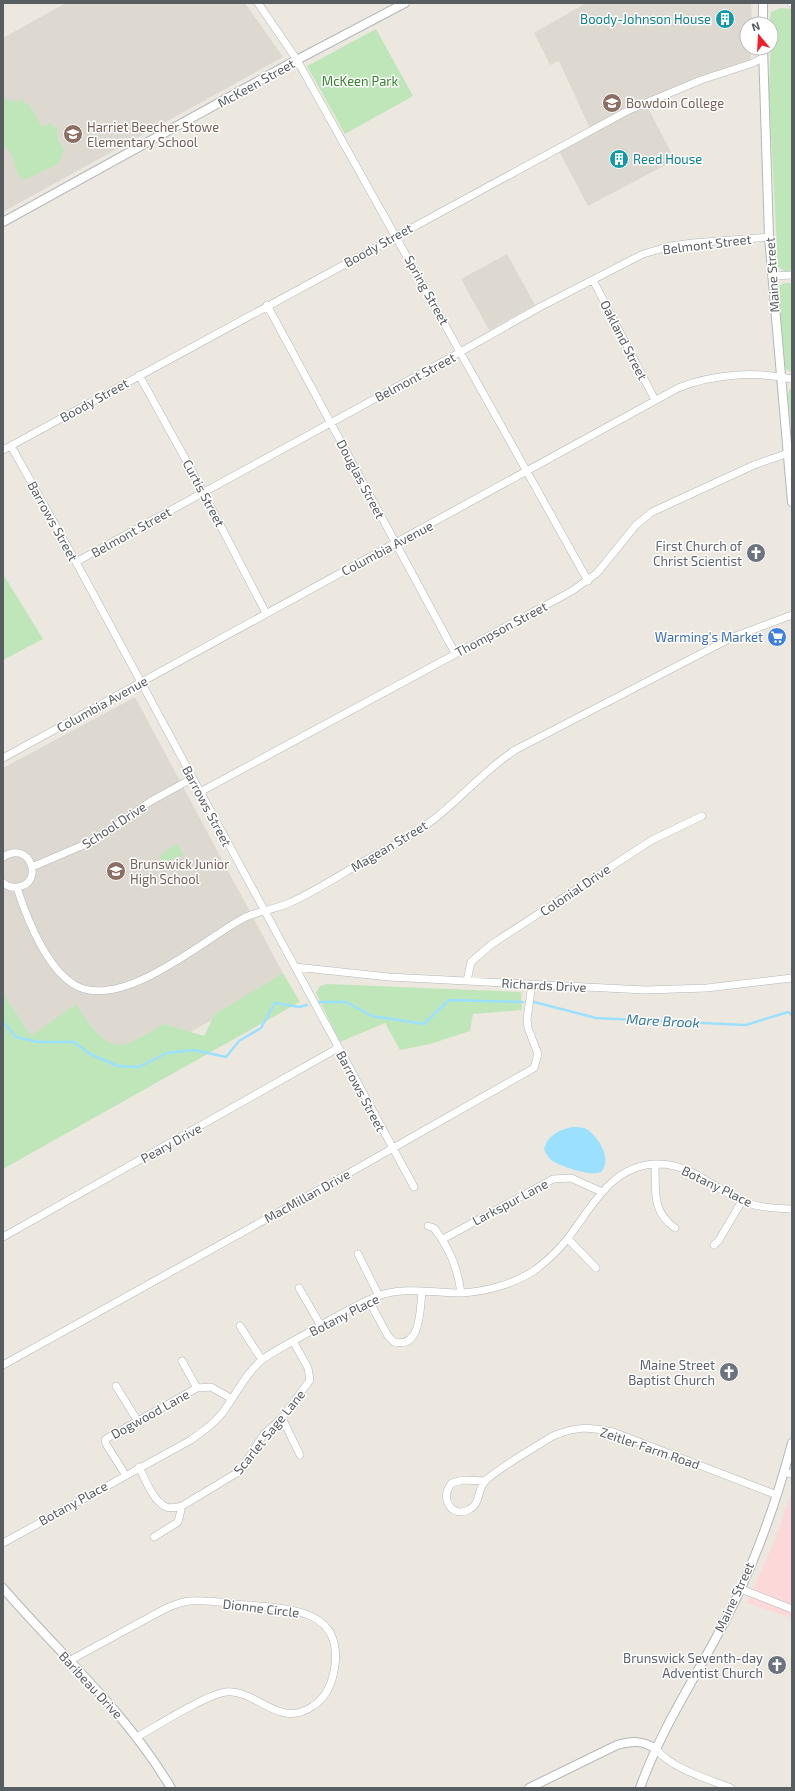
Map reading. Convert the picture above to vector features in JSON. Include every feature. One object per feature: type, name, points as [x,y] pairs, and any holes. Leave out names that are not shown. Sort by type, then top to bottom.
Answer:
[{"type":"street","name":"Spring Street","points":[[258,3],[297,60],[462,352],[588,581]]},
{"type":"street","name":"McKeen Street","points":[[3,222],[297,60],[406,3]]},
{"type":"street","points":[[763,3],[763,16]]},
{"type":"street","name":"Boody Street","points":[[3,450],[267,305],[629,110],[701,80],[753,63],[762,58]]},
{"type":"street","name":"Maine Street","points":[[762,58],[769,237],[792,502]]},
{"type":"street","name":"Belmont Street","points":[[76,562],[462,352],[540,307],[643,254],[670,246],[769,237]]},
{"type":"street","points":[[772,276],[792,275]]},
{"type":"street","name":"Oakland Street","points":[[593,280],[655,400]]},
{"type":"street","name":"Douglas Street","points":[[267,305],[455,654]]},
{"type":"street","name":"Columbia Avenue","points":[[3,758],[266,613],[528,472],[678,388],[705,379],[771,374],[792,378]]},
{"type":"street","name":"Curtis Street","points":[[139,375],[204,493],[266,613]]},
{"type":"street","name":"Barrows Street","points":[[11,446],[76,562],[140,683],[414,1187]]},
{"type":"street","name":"Thompson Street","points":[[200,792],[588,581],[604,565],[636,525],[652,512],[754,465],[788,454]]},
{"type":"street","name":"Magean Street","points":[[16,888],[33,929],[58,972],[70,983],[91,990],[112,990],[138,981],[168,966],[242,919],[291,902],[417,831],[450,806],[492,767],[515,750],[733,636],[792,615]]},
{"type":"street","name":"School Drive","points":[[32,867],[95,840],[151,801],[193,778]]},
{"type":"street","name":"Colonial Drive","points":[[467,981],[471,962],[492,944],[646,844],[702,816]]},
{"type":"street","points":[[3,857],[10,853],[21,854],[29,860],[32,867],[32,874],[28,881],[16,888],[3,883]]},
{"type":"street","name":"Richards Drive","points":[[295,967],[348,974],[666,990],[707,988],[792,978]]},
{"type":"street","name":"MacMillan Drive","points":[[3,1365],[534,1068],[538,1054],[528,1028],[527,1019],[532,984]]},
{"type":"street","name":"Peary Drive","points":[[3,1237],[338,1048]]},
{"type":"street","points":[[655,1164],[657,1207],[664,1220],[675,1228]]},
{"type":"street","name":"Botany Place","points":[[3,1543],[125,1474],[190,1440],[213,1424],[246,1377],[262,1360],[293,1341],[369,1301],[379,1296],[404,1292],[422,1291],[461,1293],[484,1290],[518,1279],[548,1260],[568,1239],[602,1192],[615,1179],[630,1170],[655,1164],[681,1167],[742,1201],[761,1207],[792,1209]]},
{"type":"street","name":"Larkspur Lane","points":[[443,1239],[553,1179],[571,1178],[602,1192]]},
{"type":"street","points":[[714,1245],[719,1240],[742,1201]]},
{"type":"street","points":[[428,1226],[434,1228],[443,1239],[453,1262],[461,1293]]},
{"type":"street","points":[[568,1239],[596,1268]]},
{"type":"street","points":[[358,1254],[379,1296]]},
{"type":"street","points":[[299,1288],[321,1326]]},
{"type":"street","points":[[369,1301],[388,1336],[394,1342],[406,1343],[413,1338],[416,1329],[422,1291]]},
{"type":"street","points":[[240,1326],[262,1360]]},
{"type":"street","name":"Scarlet Sage Lane","points":[[182,1506],[240,1471],[264,1434],[282,1418],[310,1380],[308,1368],[293,1341]]},
{"type":"street","points":[[182,1361],[198,1388]]},
{"type":"street","points":[[116,1386],[137,1420]]},
{"type":"street","name":"Dogwood Lane","points":[[125,1474],[105,1440],[137,1420],[198,1388],[211,1387],[232,1398]]},
{"type":"street","points":[[282,1418],[300,1455]]},
{"type":"street","name":"Zeitler Farm Road","points":[[485,1481],[553,1436],[566,1431],[586,1427],[613,1432],[777,1495]]},
{"type":"street","name":"Maine Street","points":[[640,1788],[656,1749],[741,1589],[777,1495],[788,1473],[792,1443]]},
{"type":"street","points":[[139,1467],[158,1500],[167,1507],[182,1506],[178,1522],[154,1537]]},
{"type":"street","points":[[463,1480],[485,1481],[474,1506],[469,1510],[457,1512],[447,1502],[446,1494],[452,1483],[463,1480]]},
{"type":"street","name":"Baribeau Drive","points":[[3,1588],[69,1661],[107,1700],[137,1737],[171,1788]]},
{"type":"street","points":[[741,1589],[792,1609]]},
{"type":"street","name":"Dionne Circle","points":[[69,1661],[165,1609],[190,1601],[294,1610],[315,1617],[327,1628],[334,1644],[334,1670],[326,1692],[312,1707],[300,1712],[281,1712],[246,1695],[224,1693],[204,1700],[137,1737]]},
{"type":"street","points":[[529,1788],[617,1745],[630,1742],[640,1742],[656,1749],[664,1758],[695,1774],[731,1788]]},
{"type":"shaded area","name":"Harriet Beecher Stowe Elementary School","points":[[66,3],[245,3],[283,57],[3,212],[3,38]]},
{"type":"shaded area","name":"Bowdoin College","points":[[586,3],[751,3],[752,16],[739,16],[739,56],[751,56],[751,59],[698,78],[644,100],[675,160],[588,206],[559,151],[592,133],[559,61],[550,65],[534,33]]},
{"type":"shaded area","points":[[507,254],[535,305],[489,330],[461,279]]},
{"type":"shaded area","name":"Brunswick Junior High School","points":[[135,697],[286,979],[3,1136],[3,768]]},
{"type":"shaded area","points":[[792,1491],[792,1618],[747,1603],[775,1540]]},
{"type":"green space","points":[[781,8],[792,9],[791,272],[786,272],[778,267],[769,94],[770,56],[779,56],[779,16],[770,16],[771,12]]},
{"type":"green space","name":"McKeen Park","points":[[376,29],[413,96],[345,134],[307,66]]},
{"type":"green space","points":[[3,98],[17,102],[22,99],[27,105],[29,104],[42,127],[49,123],[57,128],[58,139],[64,150],[58,164],[25,180],[19,175],[7,147],[3,149]]},
{"type":"green space","points":[[784,283],[792,283],[792,372],[787,370],[785,367],[778,287]]},
{"type":"green space","points":[[792,387],[792,438],[788,395],[789,390]]},
{"type":"green space","points":[[3,574],[43,639],[3,660]]},
{"type":"green space","points":[[177,843],[184,855],[163,863],[159,856]]},
{"type":"green space","points":[[283,973],[300,1002],[3,1169],[3,993],[31,1036],[76,1004],[90,1025],[101,1037],[108,1042],[123,1045],[164,1024],[204,1036],[215,1014]]},
{"type":"green space","points":[[327,984],[521,992],[522,1010],[473,1014],[470,1031],[430,1044],[400,1050],[385,1023],[340,1042],[316,993],[320,986]]},
{"type":"water","points":[[573,1127],[588,1130],[597,1139],[605,1156],[604,1167],[601,1172],[591,1173],[568,1168],[551,1160],[547,1155],[544,1149],[548,1140],[559,1131]]},
{"type":"waterway","name":"Mare Brook","points":[[319,1002],[346,1002],[372,1016],[424,1024],[449,1000],[523,1002]]},
{"type":"waterway","name":"Mare Brook","points":[[534,1002],[596,1018],[746,1025],[788,1012],[792,1015]]},
{"type":"waterway","name":"Mare Brook","points":[[3,1022],[16,1037],[38,1042],[74,1042],[90,1054],[118,1066],[139,1067],[167,1053],[194,1050],[226,1057],[239,1041],[261,1028],[275,1003],[299,1007],[307,1005]]},
{"type":"place","name":"Boody-Johnson House","points":[[725,19]]},
{"type":"place","name":"Bowdoin College","points":[[612,103]]},
{"type":"place","name":"Harriet Beecher Stowe Elementary School","points":[[73,134]]},
{"type":"place","name":"Reed House","points":[[619,159]]},
{"type":"place","name":"First Church of Christ Scientist","points":[[756,553]]},
{"type":"place","name":"Warming's Market","points":[[777,637]]},
{"type":"place","name":"Brunswick Junior High School","points":[[116,871]]},
{"type":"place","name":"Maine Street Baptist Church","points":[[729,1372]]},
{"type":"place","name":"Brunswick Seventh-day Adventist Church","points":[[777,1665]]}]
